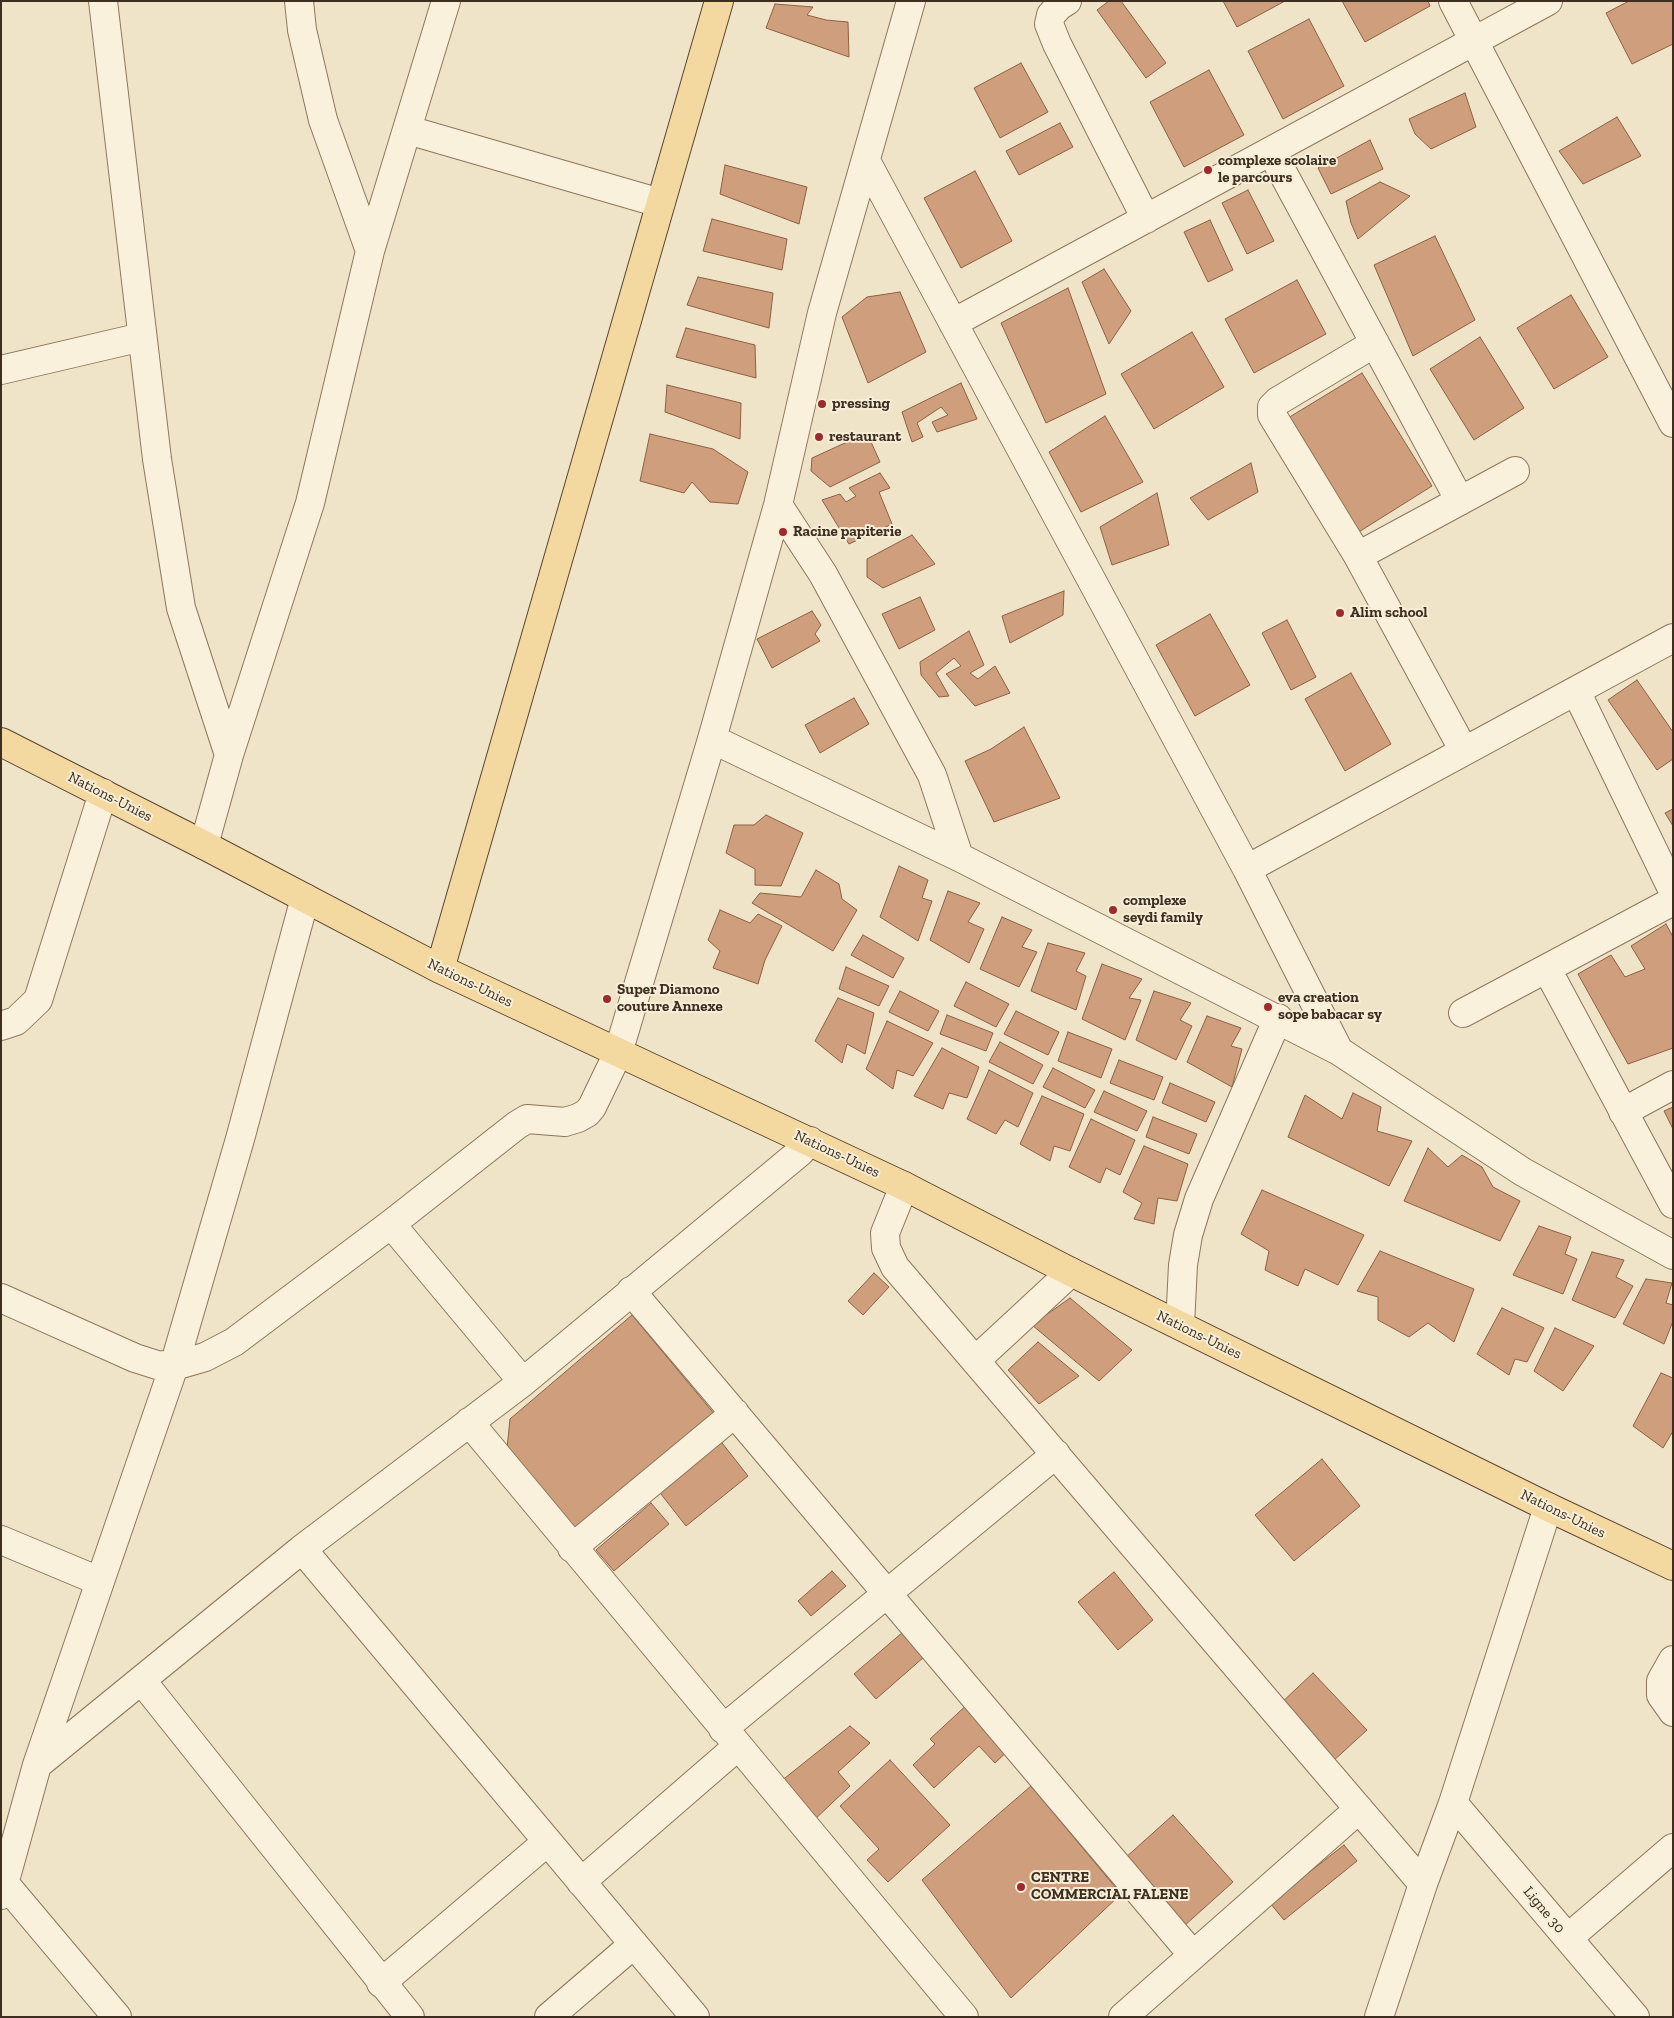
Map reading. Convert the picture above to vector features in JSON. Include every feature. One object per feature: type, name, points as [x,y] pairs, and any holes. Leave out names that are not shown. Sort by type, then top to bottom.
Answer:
[{"type":"main road","points":[[440,969],[719,1]]},
{"type":"main road","name":"Nations-Unies","points":[[1,742],[103,793],[440,969],[904,1186],[1072,1272],[1548,1507],[1673,1566]]},
{"type":"street","points":[[103,1],[156,459],[181,608],[229,755]]},
{"type":"street","points":[[299,1],[302,30],[323,120],[370,251]]},
{"type":"street","points":[[204,846],[229,755],[310,502],[370,251],[446,1]]},
{"type":"street","points":[[1,1298],[136,1358],[157,1365],[174,1366],[204,1357],[234,1342],[391,1224],[522,1122],[527,1119],[538,1118],[565,1122],[587,1113],[592,1107],[618,1053],[712,739],[778,505],[822,313],[911,1]]},
{"type":"street","points":[[1067,1],[1059,6],[1051,15],[1049,24],[1056,44],[1146,220]]},
{"type":"street","points":[[1453,1],[1673,423]]},
{"type":"street","points":[[953,323],[1548,1]]},
{"type":"street","points":[[408,130],[660,203]]},
{"type":"street","points":[[1271,151],[1460,500]]},
{"type":"street","points":[[866,161],[1248,869],[1340,1051]]},
{"type":"street","points":[[1,370],[142,337]]},
{"type":"street","points":[[1374,343],[1278,401],[1272,407],[1272,415],[1358,556],[1464,751]]},
{"type":"street","points":[[1358,556],[1515,471]]},
{"type":"street","points":[[778,505],[823,574],[932,775],[959,857]]},
{"type":"street","points":[[1248,869],[1673,638]]},
{"type":"street","points":[[1576,691],[1673,891]]},
{"type":"street","points":[[712,739],[959,857],[1340,1051],[1523,1172],[1673,1255]]},
{"type":"street","points":[[1,1026],[16,1022],[38,1000],[103,793]]},
{"type":"street","points":[[117,2017],[3,1889],[37,1765],[174,1366],[240,1139],[305,898]]},
{"type":"street","points":[[1463,1013],[1673,901]]},
{"type":"street","points":[[1547,969],[1673,1204]]},
{"type":"street","points":[[1180,1325],[1183,1265],[1188,1235],[1198,1198],[1278,1018]]},
{"type":"street","points":[[1623,1112],[1673,1085]]},
{"type":"street","points":[[37,1765],[302,1549],[523,1382],[799,1153],[810,1141]]},
{"type":"street","points":[[904,1186],[885,1233],[886,1248],[895,1267],[1423,1884]]},
{"type":"street","points":[[391,1224],[523,1382]]},
{"type":"street","points":[[976,1360],[1072,1272]]},
{"type":"street","points":[[631,1291],[1192,1954]]},
{"type":"street","points":[[572,1548],[735,1413]]},
{"type":"street","points":[[470,1422],[572,1548],[964,2017]]},
{"type":"street","points":[[581,1882],[731,1738],[888,1593],[1056,1454]]},
{"type":"street","points":[[1380,2017],[1423,1884],[1453,1803],[1548,1507]]},
{"type":"street","points":[[1,1540],[99,1581]]},
{"type":"street","points":[[302,1549],[695,2017]]},
{"type":"street","points":[[1673,1660],[1661,1681],[1661,1695],[1673,1712]]},
{"type":"street","points":[[142,1681],[410,2017]]},
{"type":"street","name":"Ligne 30","points":[[1453,1803],[1635,2017]]},
{"type":"street","points":[[1130,2014],[1192,1954],[1359,1809]]},
{"type":"street","points":[[381,1983],[547,1842]]},
{"type":"street","points":[[1568,1938],[1673,1848]]},
{"type":"street","points":[[549,2017],[634,1944]]},
{"type":"building","points":[[1109,1],[1121,1],[1166,63],[1146,78],[1097,10]]},
{"type":"building","points":[[1223,1],[1285,1],[1237,27]]},
{"type":"building","points":[[1342,1],[1428,1],[1430,6],[1365,42]]},
{"type":"building","points":[[1629,1],[1673,1],[1673,44],[1632,64],[1606,13]]},
{"type":"building","points":[[775,4],[813,7],[807,15],[826,20],[848,22],[849,57],[766,28]]},
{"type":"building","points":[[1309,19],[1344,86],[1283,119],[1248,51]]},
{"type":"building","points":[[1021,63],[1048,112],[1000,138],[974,88]]},
{"type":"building","points":[[1209,70],[1244,135],[1184,167],[1150,102]]},
{"type":"building","points":[[1465,93],[1476,127],[1431,149],[1415,134],[1409,119]]},
{"type":"building","points":[[1617,117],[1641,156],[1583,184],[1559,151]]},
{"type":"building","points":[[1060,123],[1073,147],[1019,175],[1006,151]]},
{"type":"building","points":[[1370,140],[1383,169],[1331,194],[1318,168]]},
{"type":"building","points":[[725,165],[807,187],[799,224],[720,194]]},
{"type":"building","points":[[975,171],[1012,241],[961,268],[924,198]]},
{"type":"building","points":[[1380,182],[1410,196],[1358,239],[1351,223],[1346,201]]},
{"type":"building","points":[[1248,190],[1274,241],[1247,254],[1222,203]]},
{"type":"building","points":[[712,219],[787,239],[782,270],[703,251]]},
{"type":"building","points":[[1210,220],[1233,270],[1208,282],[1184,232]]},
{"type":"building","points":[[1435,236],[1475,320],[1413,356],[1374,265]]},
{"type":"building","points":[[1104,269],[1131,311],[1109,344],[1082,282]]},
{"type":"building","points":[[698,277],[773,293],[769,328],[687,305]]},
{"type":"building","points":[[1297,280],[1326,334],[1254,373],[1225,319]]},
{"type":"building","points":[[1068,288],[1106,394],[1046,423],[1001,323]]},
{"type":"building","points":[[900,292],[926,352],[868,383],[842,317],[867,297]]},
{"type":"building","points":[[1571,295],[1608,357],[1554,389],[1517,328]]},
{"type":"building","points":[[686,328],[755,345],[756,378],[676,357]]},
{"type":"building","points":[[1192,332],[1224,387],[1154,429],[1121,374]]},
{"type":"building","points":[[1480,337],[1524,408],[1474,440],[1430,369]]},
{"type":"building","points":[[1362,373],[1432,486],[1354,535],[1283,421]]},
{"type":"building","points":[[961,383],[977,419],[937,432],[932,422],[948,415],[941,407],[917,423],[923,437],[912,442],[902,412]]},
{"type":"building","points":[[667,385],[741,403],[740,439],[665,412]]},
{"type":"building","points":[[1105,416],[1143,482],[1081,512],[1049,452]]},
{"type":"building","points":[[867,433],[880,462],[830,487],[811,471],[812,458]]},
{"type":"building","points":[[650,434],[713,449],[748,472],[738,504],[710,502],[692,482],[684,493],[640,481]]},
{"type":"building","points":[[1251,463],[1258,492],[1208,520],[1190,498]]},
{"type":"building","points":[[880,473],[890,488],[879,492],[892,524],[849,544],[822,500],[840,494],[846,502],[856,496],[849,488]]},
{"type":"building","points":[[1157,493],[1169,545],[1112,565],[1100,527]]},
{"type":"building","points":[[912,535],[935,564],[883,588],[867,577],[867,559]]},
{"type":"building","points":[[1064,591],[1063,615],[1010,643],[1002,616]]},
{"type":"building","points":[[920,597],[935,630],[899,649],[882,614]]},
{"type":"building","points":[[812,611],[821,625],[815,634],[820,641],[772,668],[757,639]]},
{"type":"building","points":[[1210,614],[1250,685],[1195,716],[1156,645]]},
{"type":"building","points":[[1287,620],[1316,677],[1291,690],[1262,633]]},
{"type":"building","points":[[969,631],[984,665],[970,673],[978,679],[995,666],[1010,693],[975,706],[946,674],[961,666],[954,658],[936,673],[949,696],[939,697],[921,675],[920,662]]},
{"type":"building","points":[[1351,673],[1391,744],[1345,771],[1305,699]]},
{"type":"building","points":[[1637,680],[1673,732],[1673,759],[1657,770],[1608,700]]},
{"type":"building","points":[[854,698],[869,724],[820,753],[805,725]]},
{"type":"building","points":[[1024,727],[1060,798],[994,822],[965,761],[991,749]]},
{"type":"building","points":[[1673,809],[1673,826],[1665,813]]},
{"type":"building","points":[[766,815],[803,833],[781,886],[755,885],[755,869],[726,853],[734,825],[754,825]]},
{"type":"building","points":[[899,866],[928,880],[922,898],[932,901],[918,941],[880,917]]},
{"type":"building","points":[[816,870],[839,884],[842,899],[857,910],[833,951],[752,903],[760,893],[801,897]]},
{"type":"building","points":[[948,891],[980,903],[968,922],[984,929],[969,963],[930,940]]},
{"type":"building","points":[[720,910],[750,923],[758,914],[782,926],[765,960],[758,984],[713,968],[720,951],[708,940]]},
{"type":"building","points":[[1002,917],[1032,930],[1022,947],[1037,952],[1019,987],[980,969]]},
{"type":"building","points":[[1666,924],[1673,937],[1673,1048],[1628,1064],[1578,974],[1611,955],[1625,977],[1645,969],[1631,946]]},
{"type":"building","points":[[863,935],[904,958],[893,978],[851,955]]},
{"type":"building","points":[[1048,943],[1085,953],[1076,971],[1086,976],[1076,1010],[1031,991]]},
{"type":"building","points":[[1102,964],[1142,979],[1129,998],[1141,1000],[1125,1040],[1082,1019]]},
{"type":"building","points":[[846,967],[889,986],[879,1006],[839,989]]},
{"type":"building","points":[[966,982],[1009,1004],[996,1027],[954,1006]]},
{"type":"building","points":[[900,991],[939,1011],[928,1031],[889,1012]]},
{"type":"building","points":[[1154,991],[1191,1003],[1180,1020],[1192,1026],[1176,1060],[1136,1040]]},
{"type":"building","points":[[838,998],[874,1013],[865,1054],[847,1044],[842,1063],[815,1041]]},
{"type":"building","points":[[1016,1011],[1059,1032],[1048,1055],[1004,1034]]},
{"type":"building","points":[[947,1015],[993,1033],[986,1051],[940,1034]]},
{"type":"building","points":[[1207,1016],[1241,1028],[1231,1046],[1242,1049],[1232,1087],[1187,1062]]},
{"type":"building","points":[[887,1021],[933,1043],[913,1076],[897,1070],[893,1089],[866,1069]]},
{"type":"building","points":[[1068,1032],[1112,1049],[1101,1078],[1058,1061]]},
{"type":"building","points":[[1000,1042],[1043,1065],[1033,1084],[989,1062]]},
{"type":"building","points":[[942,1048],[979,1067],[967,1098],[949,1093],[943,1109],[914,1096]]},
{"type":"building","points":[[1119,1060],[1163,1077],[1154,1100],[1110,1083]]},
{"type":"building","points":[[1053,1068],[1095,1090],[1085,1108],[1043,1087]]},
{"type":"building","points":[[989,1070],[1033,1093],[1018,1127],[1005,1120],[996,1134],[967,1119]]},
{"type":"building","points":[[1170,1083],[1215,1102],[1206,1122],[1162,1103]]},
{"type":"building","points":[[1104,1091],[1147,1111],[1137,1131],[1094,1112]]},
{"type":"building","points":[[1353,1093],[1381,1107],[1377,1131],[1412,1141],[1389,1186],[1288,1137],[1305,1095],[1342,1119]]},
{"type":"building","points":[[1042,1096],[1084,1114],[1070,1151],[1054,1146],[1050,1161],[1020,1144]]},
{"type":"building","points":[[1673,1107],[1673,1129],[1664,1111]]},
{"type":"building","points":[[1153,1117],[1197,1134],[1189,1154],[1146,1137]]},
{"type":"building","points":[[1091,1119],[1135,1140],[1120,1175],[1106,1168],[1100,1183],[1069,1167]]},
{"type":"building","points":[[1144,1146],[1188,1164],[1177,1201],[1158,1198],[1154,1224],[1134,1219],[1142,1203],[1123,1192]]},
{"type":"building","points":[[1428,1148],[1448,1167],[1462,1155],[1482,1167],[1493,1187],[1520,1201],[1500,1241],[1404,1201]]},
{"type":"building","points":[[1262,1190],[1364,1235],[1338,1285],[1305,1269],[1298,1286],[1265,1270],[1269,1251],[1241,1234]]},
{"type":"building","points":[[1539,1226],[1571,1237],[1565,1254],[1577,1259],[1563,1294],[1513,1275]]},
{"type":"building","points":[[1380,1251],[1474,1289],[1454,1342],[1428,1323],[1409,1337],[1378,1320],[1378,1297],[1357,1291]]},
{"type":"building","points":[[1592,1252],[1624,1260],[1616,1277],[1633,1286],[1615,1318],[1572,1300]]},
{"type":"building","points":[[874,1273],[889,1287],[863,1315],[848,1301]]},
{"type":"building","points":[[1646,1279],[1672,1283],[1666,1303],[1673,1305],[1673,1321],[1664,1344],[1623,1324]]},
{"type":"building","points":[[1070,1298],[1132,1350],[1099,1381],[1032,1325]]},
{"type":"building","points":[[1502,1308],[1544,1328],[1527,1362],[1515,1359],[1509,1375],[1477,1354]]},
{"type":"building","points":[[632,1315],[716,1416],[577,1532],[507,1449],[510,1419]]},
{"type":"building","points":[[1555,1328],[1594,1346],[1563,1391],[1534,1371]]},
{"type":"building","points":[[1038,1342],[1079,1376],[1039,1404],[1008,1370]]},
{"type":"building","points":[[1661,1373],[1673,1378],[1673,1431],[1663,1448],[1633,1426]]},
{"type":"building","points":[[719,1439],[748,1476],[686,1526],[657,1489]]},
{"type":"building","points":[[1322,1459],[1360,1506],[1294,1561],[1255,1515]]},
{"type":"building","points":[[651,1503],[669,1524],[614,1571],[596,1550]]},
{"type":"building","points":[[832,1571],[846,1586],[811,1616],[798,1601]]},
{"type":"building","points":[[1114,1572],[1153,1620],[1118,1650],[1078,1602]]},
{"type":"building","points":[[903,1632],[924,1657],[876,1699],[854,1674]]},
{"type":"building","points":[[1313,1673],[1367,1730],[1332,1762],[1279,1705]]},
{"type":"building","points":[[971,1701],[1013,1746],[995,1763],[979,1746],[934,1788],[913,1765],[935,1744],[930,1739]]},
{"type":"building","points":[[850,1726],[870,1743],[838,1772],[850,1786],[812,1822],[780,1782]]},
{"type":"building","points":[[890,1760],[950,1825],[888,1882],[867,1860],[879,1849],[840,1806]]},
{"type":"building","name":"CENTRE COMMERCIAL FALENE","points":[[1031,1786],[1121,1894],[1011,1998],[922,1880]]},
{"type":"building","points":[[1173,1815],[1233,1882],[1184,1926],[1124,1859]]},
{"type":"building","points":[[1344,1845],[1357,1861],[1284,1920],[1270,1903]]},
{"type":"place","name":"complexe scolaire le parcours","points":[[1208,170]]},
{"type":"place","name":"pressing","points":[[822,404]]},
{"type":"place","name":"restaurant","points":[[819,437]]},
{"type":"place","name":"Racine papiterie","points":[[783,532]]},
{"type":"place","name":"Alim school","points":[[1340,613]]},
{"type":"place","name":"complexe seydi family","points":[[1113,910]]},
{"type":"place","name":"Super Diamono couture Annexe","points":[[607,999]]},
{"type":"place","name":"eva creation sope babacar sy","points":[[1268,1007]]},
{"type":"place","name":"CENTRE COMMERCIAL FALENE","points":[[1021,1887]]}]
